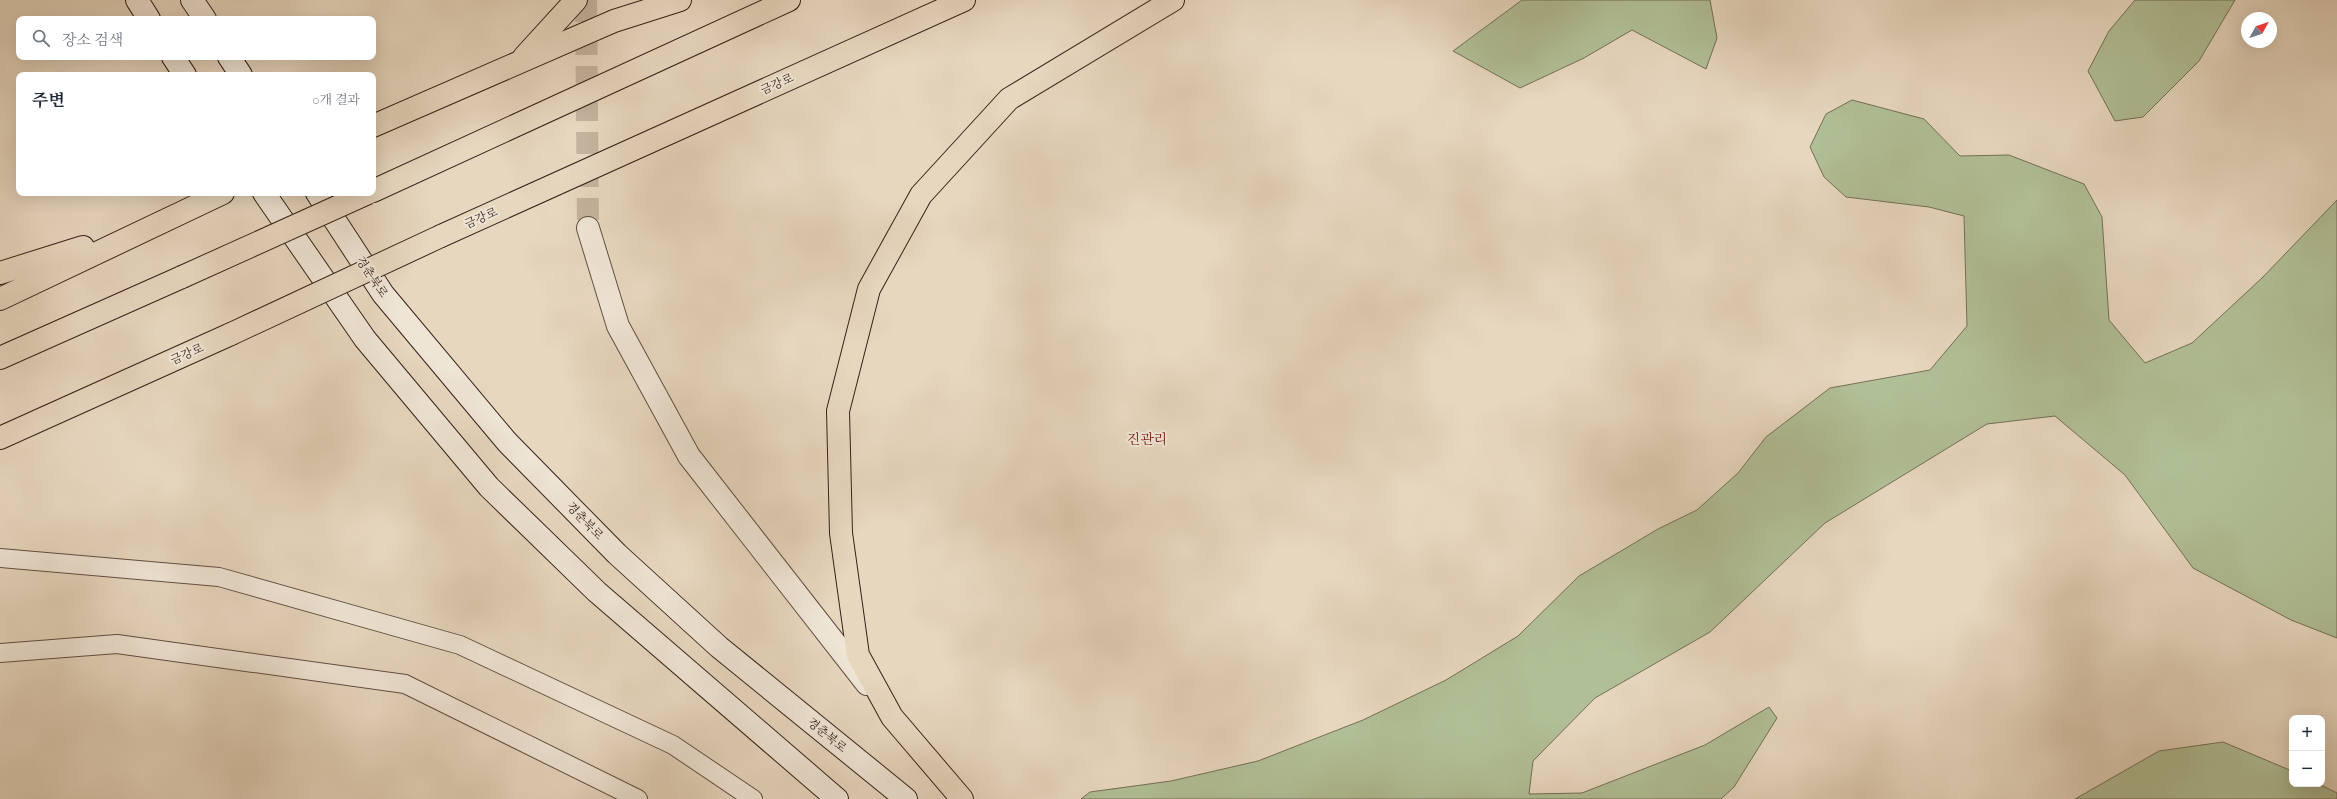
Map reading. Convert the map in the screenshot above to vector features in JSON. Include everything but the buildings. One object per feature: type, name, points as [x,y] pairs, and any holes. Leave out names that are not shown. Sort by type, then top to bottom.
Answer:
[{"type":"highway","points":[[518,63],[576,0]]},
{"type":"highway","points":[[376,125],[614,22],[680,0]]},
{"type":"highway","points":[[376,189],[789,0]]},
{"type":"highway","name":"금강로","points":[[0,438],[230,334],[441,236],[964,0]]},
{"type":"highway","points":[[962,799],[892,717],[858,655],[841,533],[838,411],[869,289],[921,195],[1009,99],[1173,0]]},
{"type":"highway","points":[[0,299],[154,224],[216,196]]},
{"type":"highway","points":[[0,358],[182,278],[361,196]]},
{"type":"highway","points":[[0,273],[154,224]]},
{"type":"main road","points":[[137,0],[147,16]]},
{"type":"main road","points":[[192,0],[203,16]]},
{"type":"main road","points":[[175,60],[183,72]]},
{"type":"main road","points":[[231,60],[239,72]]},
{"type":"main road","points":[[266,196],[365,339],[489,487],[597,592],[837,799]]},
{"type":"main road","name":"경춘북로","points":[[319,196],[383,294],[507,442],[617,554],[719,647],[906,799]]},
{"type":"main road","points":[[588,228],[618,326],[689,456],[892,717]]},
{"type":"lane","points":[[0,558],[219,577],[460,645],[673,745],[753,799]]},
{"type":"lane","points":[[0,653],[117,644],[404,684],[638,799]]},
{"type":"green space","points":[[1522,0],[1710,0],[1717,38],[1706,69],[1632,30],[1584,58],[1520,88],[1453,51]]},
{"type":"green space","points":[[2135,0],[2235,0],[2199,61],[2143,117],[2115,121],[2088,71],[2109,31]]},
{"type":"green space","points":[[1852,100],[1924,119],[1960,156],[2009,155],[2084,184],[2102,217],[2109,320],[2145,363],[2192,343],[2262,278],[2337,200],[2337,638],[2291,620],[2193,568],[2125,475],[2055,416],[1987,424],[1825,523],[1710,632],[1595,698],[1533,761],[1529,794],[1582,793],[1705,745],[1769,707],[1777,718],[1734,787],[1721,799],[1081,799],[1090,792],[1171,781],[1258,761],[1363,720],[1446,680],[1518,636],[1579,576],[1658,529],[1697,510],[1738,473],[1766,437],[1830,388],[1930,370],[1967,326],[1964,216],[1929,207],[1846,197],[1824,177],[1810,147],[1826,114]]},
{"type":"green space","points":[[2223,742],[2289,770],[2289,787],[2325,787],[2337,793],[2337,799],[2075,799],[2159,751]]},
{"type":"tunnel","points":[[586,0],[588,228]]},
{"type":"district","name":"진관리","points":[[1147,439]]}]
